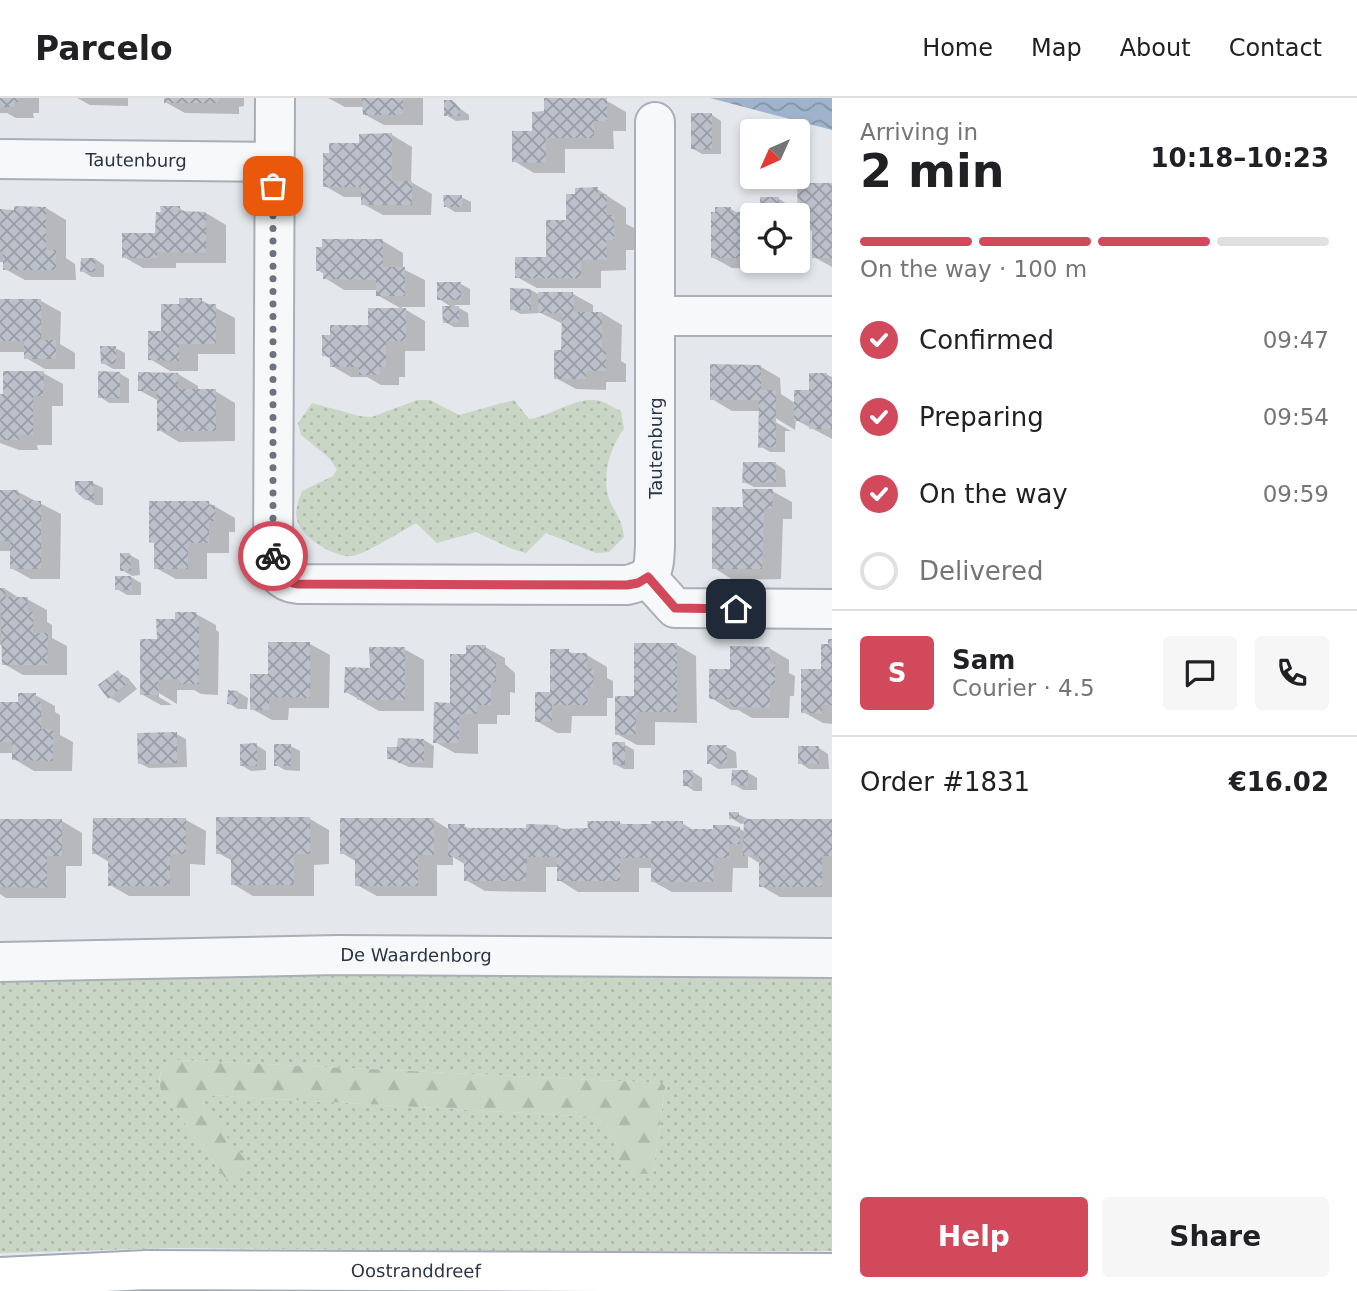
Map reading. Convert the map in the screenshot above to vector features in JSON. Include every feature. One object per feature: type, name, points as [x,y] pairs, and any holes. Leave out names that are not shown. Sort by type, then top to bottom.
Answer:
[{"type":"main road","name":"Oostranddreef","points":[[0,1277],[147,1270],[832,1273]]},
{"type":"street","points":[[275,98],[272,538],[274,567],[279,576],[292,583],[312,584],[608,586],[638,583],[648,577],[675,608],[832,609]]},
{"type":"street","name":"Tautenburg","points":[[648,577],[653,569],[655,552],[655,122]]},
{"type":"street","name":"Tautenburg","points":[[0,159],[273,162]]},
{"type":"street","points":[[656,316],[832,316]]},
{"type":"street","name":"De Waardenborg","points":[[0,962],[338,955],[832,958]]},
{"type":"green space","points":[[417,400],[430,400],[459,415],[514,400],[529,419],[573,403],[591,400],[603,402],[621,411],[624,429],[610,458],[606,483],[624,537],[609,552],[596,553],[546,533],[526,553],[476,532],[437,543],[416,523],[352,556],[329,551],[314,541],[298,523],[296,511],[299,499],[302,491],[333,476],[337,469],[328,457],[301,435],[298,423],[312,403],[372,417]]},
{"type":"green space","points":[[249,970],[832,976],[832,1251],[174,1248],[0,1253],[0,977]],"holes":[[[179,1060],[661,1083],[665,1088],[653,1174],[619,1159],[610,1129],[594,1117],[207,1095],[202,1102],[231,1181],[225,1178],[161,1091],[159,1079],[162,1071]]]},
{"type":"green space","points":[[179,1060],[662,1083],[665,1087],[653,1174],[636,1173],[626,1168],[620,1162],[612,1134],[606,1125],[594,1117],[207,1095],[202,1102],[204,1108],[247,1162],[248,1168],[243,1176],[231,1181],[225,1178],[161,1091],[160,1075],[164,1067]]},
{"type":"water","points":[[710,98],[832,98],[832,130],[810,124],[810,119],[790,119]]},
{"type":"building","points":[[0,98],[19,98],[19,102],[14,102],[14,107],[0,107]]},
{"type":"building","points":[[164,98],[219,98],[219,103],[164,103]]},
{"type":"building","points":[[362,98],[403,98],[403,115],[363,115]]},
{"type":"building","points":[[544,98],[607,98],[607,121],[594,121],[594,138],[546,138],[546,163],[512,162],[512,131],[532,131],[532,112],[544,111]]},
{"type":"building","points":[[444,100],[452,100],[460,108],[460,116],[444,116]]},
{"type":"building","points":[[691,113],[712,113],[712,150],[691,149]]},
{"type":"building","points":[[392,133],[392,181],[412,181],[412,205],[361,205],[361,187],[323,187],[323,153],[329,153],[329,143],[359,143],[359,134]]},
{"type":"building","points":[[810,183],[832,183],[832,258],[812,258],[810,203],[797,203],[797,189],[810,189]]},
{"type":"building","points":[[598,187],[598,194],[607,194],[606,215],[614,215],[614,240],[606,240],[607,260],[581,260],[581,278],[515,278],[515,257],[546,257],[546,220],[566,220],[566,194],[575,194],[575,188]]},
{"type":"building","points":[[443,195],[462,195],[462,207],[444,207]]},
{"type":"building","points":[[760,197],[779,197],[779,203],[760,203]]},
{"type":"building","points":[[14,206],[46,207],[46,250],[56,250],[56,270],[3,270],[3,252],[0,252],[0,209],[14,210]]},
{"type":"building","points":[[160,206],[180,206],[180,211],[206,212],[206,253],[157,252],[157,258],[122,258],[122,233],[155,233],[156,212],[161,212]]},
{"type":"building","points":[[715,207],[731,207],[731,212],[740,212],[740,258],[711,258],[711,212],[715,212]]},
{"type":"building","points":[[322,239],[383,239],[383,267],[405,267],[405,296],[376,296],[376,280],[323,279],[323,271],[316,271],[316,247],[322,247]]},
{"type":"building","points":[[81,258],[95,258],[95,272],[80,272]]},
{"type":"building","points":[[437,282],[461,282],[461,300],[437,300]]},
{"type":"building","points":[[510,288],[531,289],[531,310],[510,310]]},
{"type":"building","points":[[538,292],[573,292],[574,312],[602,312],[602,350],[606,351],[606,371],[586,371],[586,379],[554,379],[554,350],[561,350],[562,313],[538,313]]},
{"type":"building","points":[[179,298],[202,298],[202,304],[216,304],[216,344],[179,344],[179,361],[148,360],[148,331],[161,331],[161,304],[179,304]]},
{"type":"building","points":[[0,299],[41,299],[41,340],[56,340],[56,359],[24,359],[24,341],[0,341]]},
{"type":"building","points":[[442,306],[459,306],[459,323],[443,323]]},
{"type":"building","points":[[368,308],[406,308],[406,341],[386,341],[386,367],[380,367],[380,375],[359,375],[359,367],[330,367],[330,357],[322,356],[322,335],[330,335],[330,325],[368,325]]},
{"type":"building","points":[[100,346],[116,346],[116,364],[101,364]]},
{"type":"building","points":[[710,364],[761,365],[761,390],[776,390],[776,447],[758,448],[759,400],[710,400]]},
{"type":"building","points":[[3,371],[44,371],[43,396],[33,396],[33,435],[18,434],[19,440],[0,440]]},
{"type":"building","points":[[98,371],[120,372],[120,398],[98,398]]},
{"type":"building","points":[[138,372],[178,373],[178,389],[216,389],[216,431],[157,431],[157,391],[138,391]]},
{"type":"building","points":[[809,373],[827,373],[827,378],[832,378],[832,429],[809,429],[809,421],[794,421],[794,390],[809,390]]},
{"type":"building","points":[[743,462],[776,462],[776,482],[742,483]]},
{"type":"building","points":[[75,481],[93,481],[94,500],[85,500],[75,491]]},
{"type":"building","points":[[742,489],[773,489],[772,509],[764,509],[762,569],[712,569],[712,507],[743,507]]},
{"type":"building","points":[[0,490],[18,490],[19,500],[41,501],[41,569],[10,569],[10,541],[0,541]]},
{"type":"building","points":[[149,501],[209,501],[209,505],[215,505],[215,521],[209,522],[209,543],[188,543],[188,569],[154,569],[154,543],[149,542]]},
{"type":"building","points":[[120,553],[130,553],[131,571],[120,571]]},
{"type":"building","points":[[115,576],[131,576],[132,590],[115,590]]},
{"type":"building","points":[[0,588],[5,588],[6,597],[28,597],[27,611],[33,612],[33,633],[48,633],[47,665],[2,665]]},
{"type":"building","points":[[175,612],[197,612],[199,684],[180,684],[179,679],[158,680],[158,695],[140,695],[140,639],[157,639],[156,619],[175,619]]},
{"type":"building","points":[[828,639],[832,639],[832,705],[822,705],[822,714],[801,713],[801,669],[821,669],[821,644],[828,644]]},
{"type":"building","points":[[268,642],[310,642],[310,698],[269,697],[269,710],[250,710],[250,674],[268,674]]},
{"type":"building","points":[[634,643],[677,643],[677,712],[636,712],[636,734],[615,735],[615,696],[634,696]]},
{"type":"building","points":[[466,645],[486,645],[486,654],[491,654],[491,659],[496,659],[496,682],[491,682],[491,705],[478,705],[477,714],[459,714],[459,743],[433,743],[434,702],[450,703],[450,654],[466,654]]},
{"type":"building","points":[[730,646],[770,647],[770,664],[775,663],[775,685],[770,685],[770,708],[730,707],[730,699],[709,699],[709,669],[730,669]]},
{"type":"building","points":[[369,647],[405,647],[405,700],[357,700],[357,693],[344,693],[345,667],[370,668]]},
{"type":"building","points":[[550,649],[587,653],[587,669],[594,668],[593,687],[587,688],[588,705],[552,705],[552,722],[535,722],[535,692],[550,692]]},
{"type":"building","points":[[118,670],[128,683],[108,699],[98,685]]},
{"type":"building","points":[[228,690],[238,691],[238,705],[227,704]]},
{"type":"building","points":[[18,693],[36,693],[35,702],[41,702],[41,729],[53,729],[53,761],[12,760],[12,742],[0,742],[0,702],[18,702]]},
{"type":"building","points":[[177,732],[177,763],[138,764],[137,733]]},
{"type":"building","points":[[398,738],[424,739],[424,763],[398,763],[398,760],[387,759],[387,747],[397,747]]},
{"type":"building","points":[[612,742],[625,742],[625,765],[613,765]]},
{"type":"building","points":[[257,743],[257,766],[240,766],[240,744]]},
{"type":"building","points":[[274,744],[291,744],[291,766],[274,766]]},
{"type":"building","points":[[707,745],[727,745],[727,764],[707,764]]},
{"type":"building","points":[[798,746],[819,746],[819,764],[798,764]]},
{"type":"building","points":[[683,770],[693,770],[693,786],[683,786]]},
{"type":"building","points":[[732,770],[748,770],[748,786],[731,785]]},
{"type":"building","points":[[729,812],[739,812],[739,819],[729,819]]},
{"type":"building","points":[[216,817],[310,817],[310,854],[294,854],[294,885],[231,885],[231,854],[216,854]]},
{"type":"building","points":[[93,818],[186,818],[186,854],[170,854],[170,886],[108,886],[108,854],[92,854]]},
{"type":"building","points":[[340,818],[434,818],[434,855],[418,855],[418,886],[355,886],[355,854],[340,854]]},
{"type":"building","points":[[0,819],[62,819],[62,856],[47,856],[47,888],[0,887]]},
{"type":"building","points":[[744,819],[832,819],[832,856],[822,856],[822,887],[759,887],[759,855],[743,856]]},
{"type":"building","points":[[587,821],[651,824],[651,821],[683,821],[683,829],[713,829],[713,825],[729,825],[740,827],[740,844],[729,844],[729,858],[714,858],[713,882],[651,882],[651,858],[620,858],[620,881],[557,881],[557,857],[527,857],[526,881],[464,881],[464,857],[448,857],[448,824],[465,824],[464,828],[558,825],[558,829],[588,828]]},
{"type":"way so far","points":[[273,186],[273,556]]},
{"type":"route","points":[[273,556],[274,567],[279,576],[298,584],[627,585],[648,577],[675,608],[736,609]]}]
